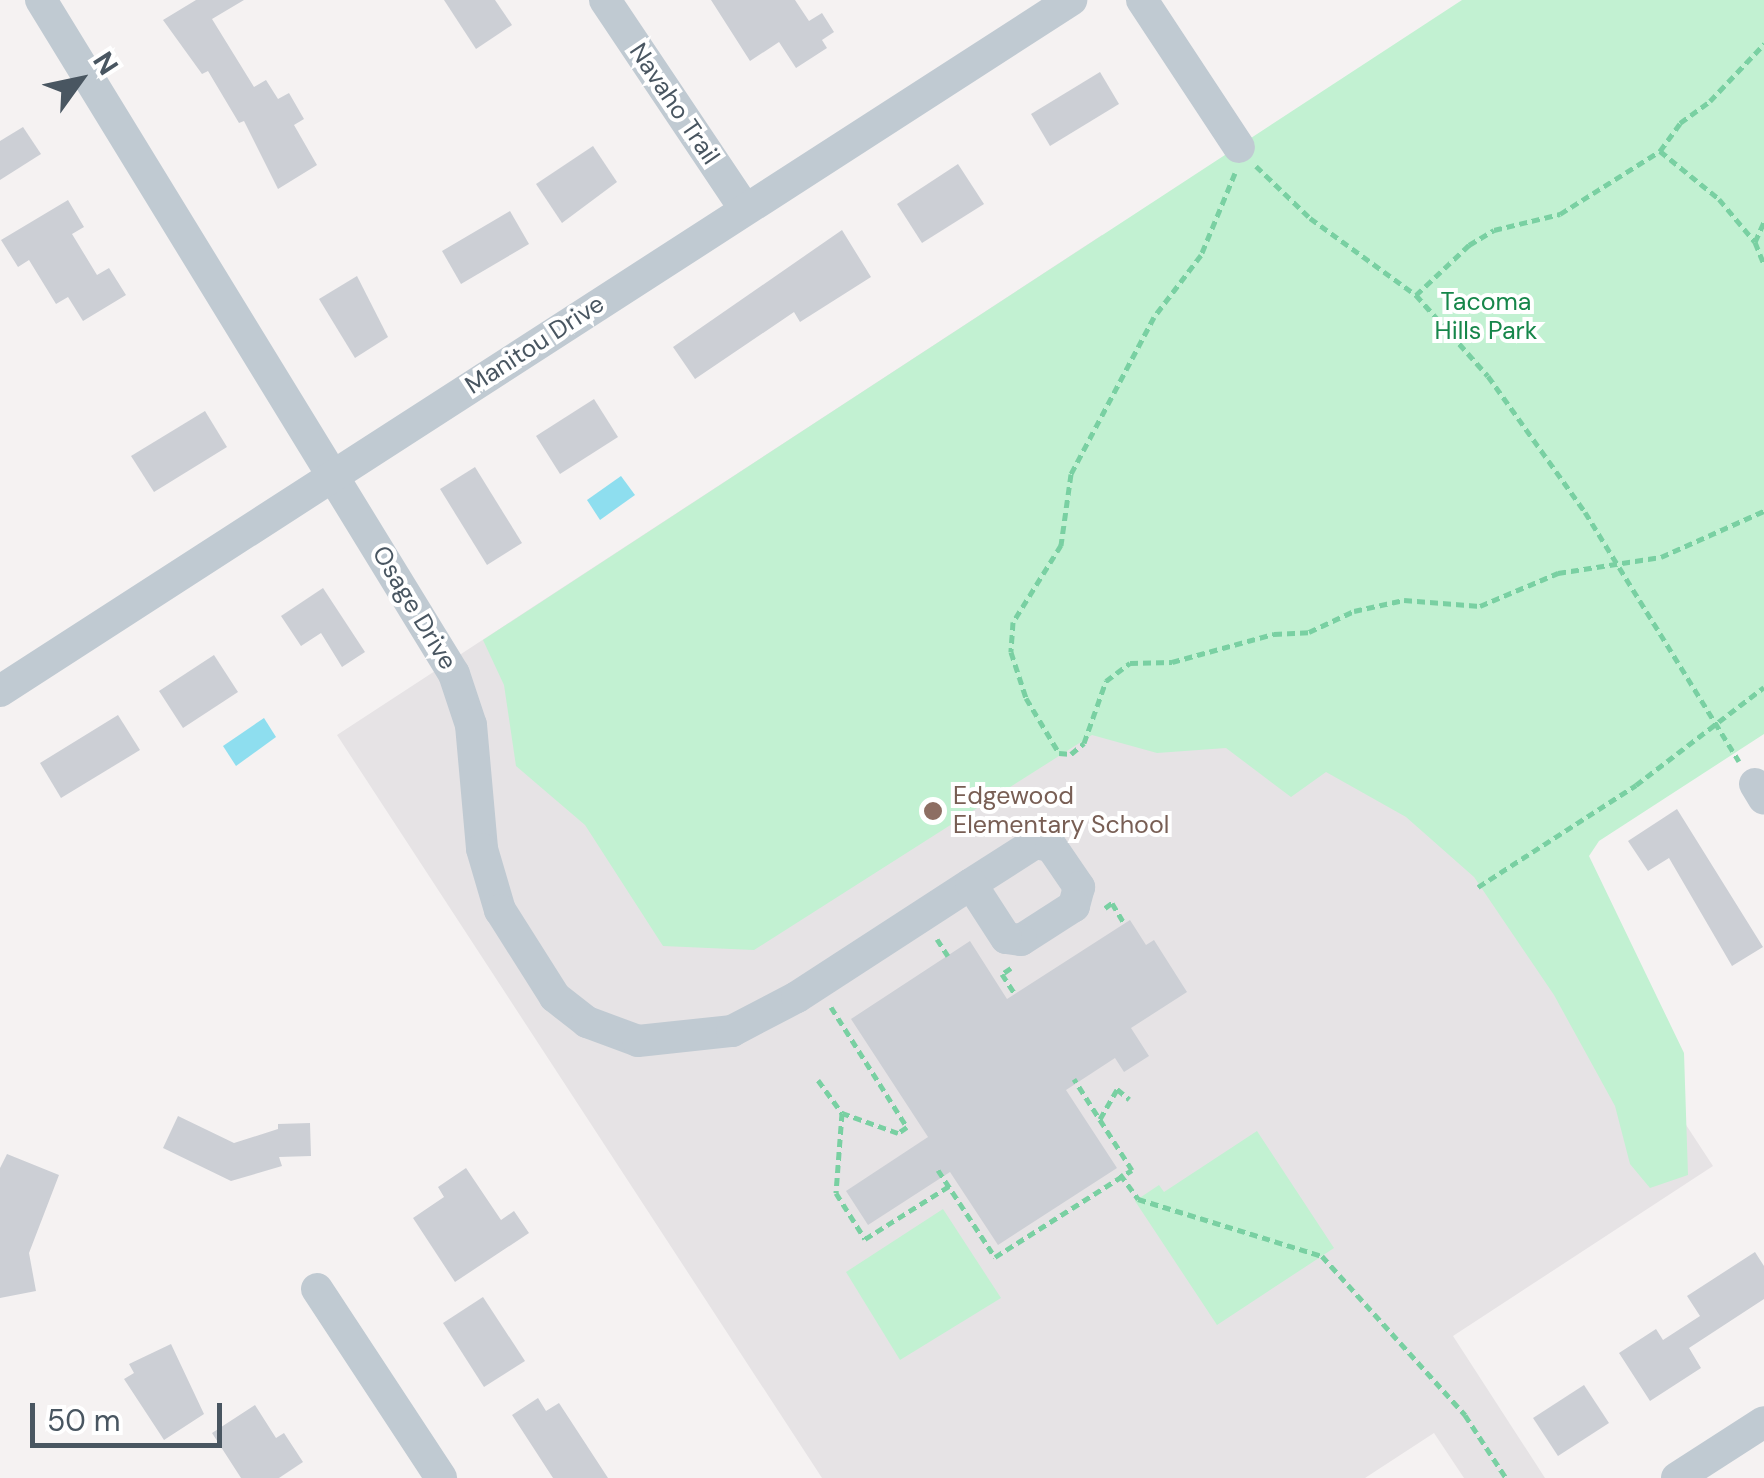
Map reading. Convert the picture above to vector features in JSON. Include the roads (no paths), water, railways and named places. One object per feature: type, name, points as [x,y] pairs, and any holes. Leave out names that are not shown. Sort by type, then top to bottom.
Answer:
[{"type":"street","name":"Osage Drive","points":[[42,0],[454,674],[471,725],[482,850],[500,910],[554,997],[618,1036],[682,1041],[732,1031],[971,884]]},
{"type":"street","name":"Navaho Trail","points":[[605,0],[744,208]]},
{"type":"street","name":"Manitou Drive","points":[[0,691],[1071,0]]},
{"type":"street","points":[[1142,0],[1239,148]]},
{"type":"street","points":[[317,1289],[441,1478]]},
{"type":"street","points":[[1678,1478],[1764,1422]]},
{"type":"water","points":[[621,476],[635,495],[600,520],[587,500]]},
{"type":"water","points":[[264,718],[276,737],[236,766],[223,746]]},
{"type":"place","name":"Edgewood Elementary School","points":[[933,811]]},
{"type":"park label","name":"Tacoma Hills Park","points":[[1486,318]]}]
